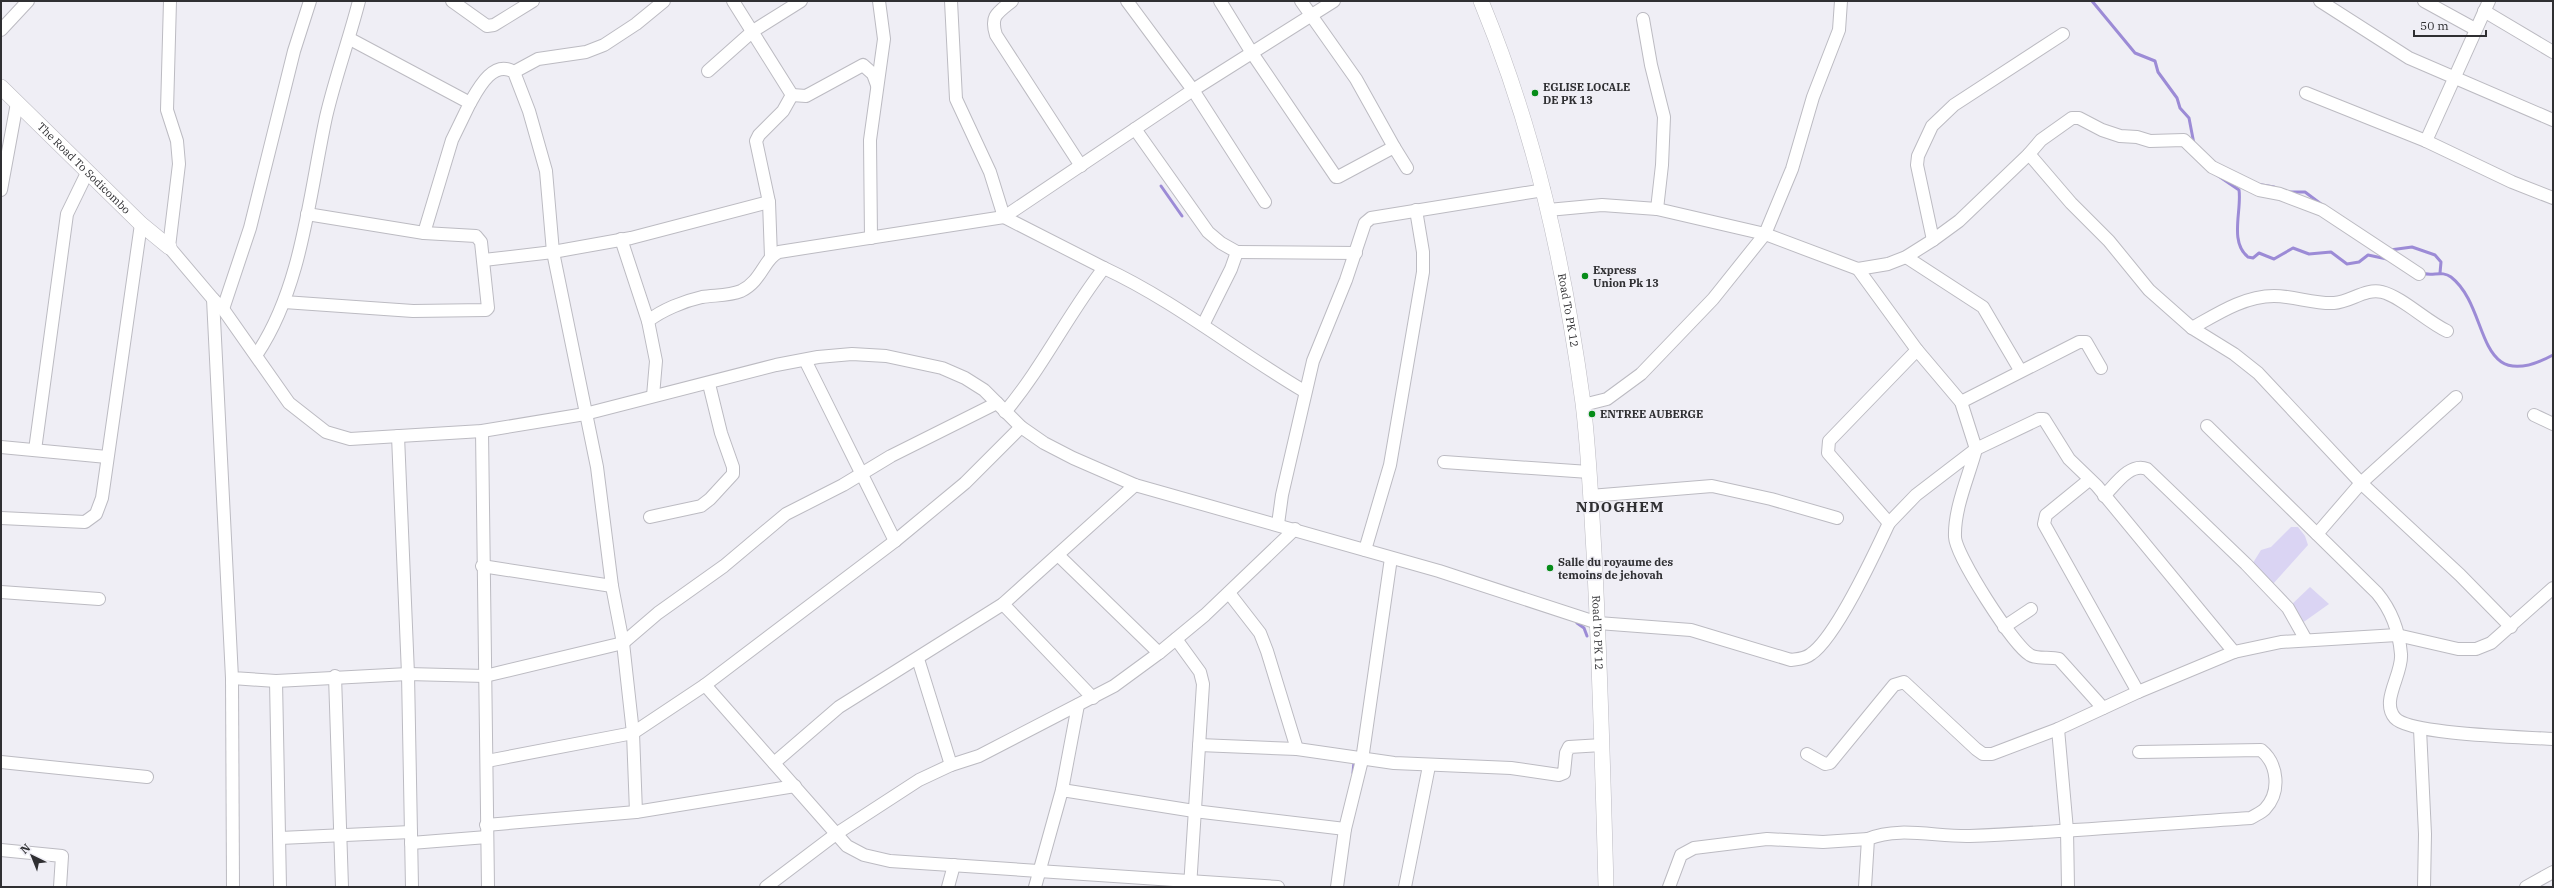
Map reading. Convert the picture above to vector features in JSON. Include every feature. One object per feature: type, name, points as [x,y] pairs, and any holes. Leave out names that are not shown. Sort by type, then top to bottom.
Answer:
[{"type":"main road","name":"Road To PK 12","points":[[1481,1],[1526,124],[1544,190],[1569,315],[1583,405],[1589,472],[1598,623],[1606,887]]},
{"type":"main road","name":"The Road To Sodicombo","points":[[1,87],[87,173],[141,224],[169,247]]},
{"type":"street","points":[[1,30],[28,1]]},
{"type":"street","points":[[170,1],[167,110],[177,142],[179,164],[169,247],[213,300],[223,309],[257,354],[289,403],[326,432],[350,439],[482,431],[585,414],[805,360],[852,354],[886,356],[923,364],[965,378],[1001,407],[1021,427],[1073,458],[1135,485],[1278,524],[1439,571],[1598,623],[1691,630],[1791,660],[1803,659],[1812,654],[1830,631],[1868,567],[1889,523],[1922,491],[1976,448],[2039,419],[2044,419],[2070,459],[2104,496],[2234,652]]},
{"type":"street","points":[[223,309],[250,228],[294,51],[310,1]]},
{"type":"street","points":[[257,354],[275,325],[284,302],[307,214],[326,116],[350,39],[359,1]]},
{"type":"street","points":[[452,1],[487,26],[494,25],[533,1]]},
{"type":"street","points":[[424,233],[452,140],[480,85],[494,72],[505,69],[514,72],[538,59],[586,52],[604,45],[636,24],[664,1]]},
{"type":"street","points":[[733,1],[792,95]]},
{"type":"street","points":[[708,70],[753,31],[801,1]]},
{"type":"street","points":[[871,238],[870,140],[884,39],[879,1]]},
{"type":"street","points":[[951,1],[956,99],[990,172],[1004,217],[1136,283],[1203,325],[1256,363],[1304,391]]},
{"type":"street","points":[[1012,1],[994,18],[993,24],[996,35],[1081,166]]},
{"type":"street","points":[[1127,1],[1193,90],[1265,202]]},
{"type":"street","points":[[1220,1],[1252,53],[1336,177],[1394,147]]},
{"type":"street","points":[[1301,1],[1310,16],[1356,78],[1407,168]]},
{"type":"street","points":[[648,321],[665,310],[700,297],[741,290],[757,280],[771,257],[779,252],[1004,217],[1193,90],[1334,1]]},
{"type":"street","points":[[1583,405],[1607,399],[1641,374],[1712,299],[1765,234],[1792,170],[1813,97],[1839,30],[1842,1]]},
{"type":"street","points":[[2320,1],[2409,58],[2553,120]]},
{"type":"street","points":[[2424,1],[2475,29]]},
{"type":"street","points":[[2426,140],[2486,6],[2553,52]]},
{"type":"street","points":[[1643,19],[1651,65],[1664,117],[1662,165],[1657,209]]},
{"type":"street","points":[[1933,240],[1917,164],[1918,156],[1932,126],[1976,90],[2006,74],[2064,34]]},
{"type":"street","points":[[350,39],[470,103]]},
{"type":"street","points":[[792,95],[806,96],[863,64],[872,74],[877,86]]},
{"type":"street","points":[[514,72],[529,111],[546,171],[553,252],[597,467],[612,586],[623,643],[634,733],[636,812]]},
{"type":"street","points":[[2306,93],[2426,140],[2512,182],[2553,198]]},
{"type":"street","points":[[771,257],[769,202],[756,141],[758,135],[783,111],[792,95]]},
{"type":"street","points":[[1,190],[17,103]]},
{"type":"street","points":[[1548,210],[1597,205],[1657,209],[1765,234],[1858,269],[1888,264],[1906,257],[1959,221],[2041,140],[2072,118],[2079,118],[2102,130],[2120,136],[2137,137],[2150,141],[2184,140],[2212,167],[2259,190],[2280,194],[2322,210],[2419,274]]},
{"type":"street","points":[[1135,129],[1208,232],[1221,243],[1237,252],[1356,253]]},
{"type":"street","points":[[2028,154],[2071,203],[2109,241],[2149,290],[2192,328],[2258,373],[2361,483],[2460,574],[2511,626]]},
{"type":"street","points":[[35,450],[67,214],[87,173]]},
{"type":"street","points":[[1278,524],[1282,495],[1312,360],[1356,253],[1361,230],[1371,218],[1544,190]]},
{"type":"street","points":[[484,260],[553,252],[621,239],[769,202]]},
{"type":"street","points":[[1365,550],[1390,465],[1423,272],[1424,252],[1416,210]]},
{"type":"street","points":[[284,302],[413,311],[486,310],[489,305],[481,242],[476,236],[424,233],[307,214]]},
{"type":"street","points":[[1,518],[85,522],[96,514],[102,498],[141,224]]},
{"type":"street","points":[[621,239],[648,321],[656,361],[654,396]]},
{"type":"street","points":[[1203,325],[1231,269],[1237,252]]},
{"type":"street","points":[[1906,257],[1983,307],[2020,370]]},
{"type":"street","points":[[232,678],[276,680],[335,676],[408,674],[485,676],[623,643],[658,613],[724,566],[786,514],[861,474],[891,456],[1001,407],[1025,387],[1083,295],[1104,268]]},
{"type":"street","points":[[1858,269],[1917,350],[1961,402],[1976,448],[1956,523],[1955,539],[1960,555],[2004,627],[2018,646],[2030,655],[2059,659],[2103,708]]},
{"type":"street","points":[[2192,328],[2255,298],[2273,296],[2336,303],[2368,292],[2381,292],[2394,297],[2430,323],[2447,331]]},
{"type":"street","points":[[213,300],[232,678],[233,887]]},
{"type":"street","points":[[1961,402],[2020,370],[2079,342],[2086,342],[2090,346],[2101,368]]},
{"type":"street","points":[[1889,523],[1828,453],[1827,448],[1829,441],[1917,350]]},
{"type":"street","points":[[805,360],[895,541]]},
{"type":"street","points":[[650,517],[701,506],[720,490],[733,474],[733,467],[721,434],[709,384]]},
{"type":"street","points":[[2317,534],[2361,483],[2396,449],[2456,397]]},
{"type":"street","points":[[2534,415],[2553,424]]},
{"type":"street","points":[[2207,426],[2378,593],[2394,616],[2401,655],[2400,670],[2390,698],[2390,710],[2400,721],[2420,729],[2553,739]]},
{"type":"street","points":[[487,761],[634,733],[705,685],[895,541],[965,483],[1021,427]]},
{"type":"street","points":[[482,431],[482,566],[487,761],[486,825],[488,887]]},
{"type":"street","points":[[398,436],[408,674],[412,887]]},
{"type":"street","points":[[1,447],[107,457]]},
{"type":"street","points":[[1444,462],[1589,472]]},
{"type":"street","points":[[2104,496],[2133,468],[2140,466],[2147,469],[2240,558],[2282,602],[2306,640]]},
{"type":"street","points":[[2089,480],[2046,515],[2044,524],[2138,692]]},
{"type":"street","points":[[774,764],[839,707],[918,659],[1003,604],[1135,485]]},
{"type":"street","points":[[1590,496],[1712,486],[1771,498],[1837,518]]},
{"type":"street","points":[[766,887],[836,834],[919,780],[950,765],[979,756],[1093,698],[1137,670],[1160,653],[1229,593],[1295,529]]},
{"type":"street","points":[[1058,556],[1160,653]]},
{"type":"street","points":[[1337,887],[1345,829],[1362,760],[1391,558]]},
{"type":"street","points":[[482,566],[612,586]]},
{"type":"street","points":[[1807,754],[1825,764],[1830,764],[1894,685],[1899,682],[1904,682],[1983,754],[1992,754],[2058,729],[2138,692],[2234,652],[2281,642],[2397,636],[2458,649],[2476,649],[2491,642],[2553,588]]},
{"type":"street","points":[[1,592],[99,599]]},
{"type":"street","points":[[1229,593],[1257,629],[1268,651],[1297,749]]},
{"type":"street","points":[[1003,604],[1093,698]]},
{"type":"street","points":[[2004,627],[2031,609]]},
{"type":"street","points":[[1176,639],[1200,672],[1203,684],[1190,884]]},
{"type":"street","points":[[918,659],[950,765]]},
{"type":"street","points":[[335,676],[342,887]]},
{"type":"street","points":[[276,680],[280,887]]},
{"type":"street","points":[[705,685],[847,846],[864,856],[890,861],[1039,872],[1134,882],[1278,887]]},
{"type":"street","points":[[1035,887],[1062,790],[1078,705]]},
{"type":"street","points":[[2058,729],[2067,830],[2068,887]]},
{"type":"street","points":[[2420,729],[2424,834],[2424,887]]},
{"type":"street","points":[[1199,745],[1297,749],[1362,760],[1429,766],[1511,768],[1559,775],[1564,773],[1566,753],[1569,747],[1602,744]]},
{"type":"street","points":[[1669,887],[1681,855],[1694,848],[1767,839],[1824,842],[1868,839],[1876,836],[1908,833],[1946,837],[2251,818],[2264,810],[2272,797],[2276,780],[2273,764],[2268,756],[2261,750],[2139,752]]},
{"type":"street","points":[[1,762],[147,776]]},
{"type":"street","points":[[1405,887],[1429,766]]},
{"type":"street","points":[[486,825],[636,812],[795,786]]},
{"type":"street","points":[[1062,790],[1194,812],[1345,829]]},
{"type":"street","points":[[280,838],[340,835],[411,838],[487,838]]},
{"type":"street","points":[[1865,887],[1868,839]]},
{"type":"street","points":[[1,850],[62,856],[60,887]]},
{"type":"street","points":[[948,887],[954,865]]},
{"type":"street","points":[[2526,887],[2553,872]]},
{"type":"shaded area","points":[[2291,527],[2298,527],[2305,536],[2308,545],[2273,584],[2251,566],[2261,550],[2271,547]]},
{"type":"shaded area","points":[[2310,587],[2329,604],[2298,626],[2288,608]]},
{"type":"waterway","points":[[2092,1],[2135,53],[2155,61],[2158,72],[2177,98],[2180,108],[2189,118],[2194,144]]},
{"type":"waterway","points":[[2214,173],[2239,190],[2239,243],[2242,251],[2248,257],[2253,258],[2259,253],[2274,259],[2293,248],[2309,254],[2331,252],[2347,264],[2359,262],[2368,255],[2387,259]]},
{"type":"waterway","points":[[2256,184],[2274,187]]},
{"type":"waterway","points":[[1161,186],[1182,216]]},
{"type":"waterway","points":[[2289,192],[2305,192],[2321,204]]},
{"type":"waterway","points":[[2390,250],[2412,247],[2435,255],[2441,262],[2440,273]]},
{"type":"waterway","points":[[2422,273],[2448,275],[2464,291],[2487,344],[2496,358],[2509,365],[2527,365],[2553,355]]},
{"type":"waterway","points":[[1577,623],[1584,628],[1587,636]]},
{"type":"waterway","points":[[1353,773],[1354,762]]},
{"type":"place","name":"EGLISE LOCALE DE PK 13","points":[[1535,93]]},
{"type":"place","name":"Express Union Pk 13","points":[[1585,276]]},
{"type":"place","name":"ENTREE AUBERGE","points":[[1592,414]]},
{"type":"place","name":"Salle du royaume des temoins de jehovah","points":[[1550,568]]},
{"type":"district","name":"NDOGHEM","points":[[1620,507]]}]
